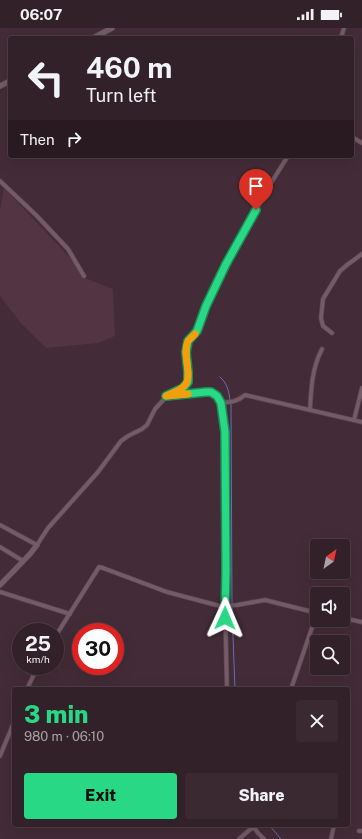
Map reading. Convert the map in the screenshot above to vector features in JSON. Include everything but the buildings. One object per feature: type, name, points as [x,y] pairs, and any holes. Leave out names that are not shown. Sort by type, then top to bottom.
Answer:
[{"type":"street","points":[[96,36],[112,28]]},
{"type":"street","points":[[0,585],[2,578],[24,561],[30,554],[48,528],[98,472],[121,441],[147,425],[155,409],[166,396],[183,388],[188,382],[186,352],[188,341],[197,331],[206,306],[226,264],[271,183],[287,158]]},
{"type":"street","points":[[1,184],[36,215],[68,249],[84,276]]},
{"type":"street","points":[[332,333],[323,326],[321,318],[324,299],[340,271],[362,254]]},
{"type":"street","points":[[310,410],[315,366],[322,349]]},
{"type":"street","points":[[354,420],[362,388]]},
{"type":"street","points":[[166,396],[211,392],[223,403],[226,456],[227,687]]},
{"type":"street","points":[[223,403],[236,401],[245,395],[362,422]]},
{"type":"street","points":[[0,525],[37,545]]},
{"type":"street","points":[[0,547],[24,561]]},
{"type":"street","points":[[64,623],[99,567],[167,592],[220,606],[237,605],[265,600],[310,611]]},
{"type":"street","points":[[0,592],[70,614]]},
{"type":"street","points":[[350,619],[362,622]]},
{"type":"street","points":[[292,687],[312,627]]},
{"type":"street","points":[[28,687],[34,675]]},
{"type":"street","points":[[0,756],[12,727]]},
{"type":"street","points":[[239,839],[252,827]]},
{"type":"street","points":[[254,827],[264,839]]},
{"type":"street","points":[[331,839],[334,827]]},
{"type":"shaded area","points":[[4,188],[75,263],[85,278],[113,289],[115,336],[98,343],[46,348],[20,322],[0,296],[0,211]]},
{"type":"waterway","points":[[220,377],[227,388],[230,401]]},
{"type":"waterway","points":[[231,404],[232,610],[235,687]]},
{"type":"waterway","points":[[271,827],[281,839]]},
{"type":"slow traffic","points":[[188,394],[166,396],[183,388],[188,382],[186,352],[188,341],[195,334]]},
{"type":"route","points":[[225,618],[226,456],[225,432],[221,403],[217,396],[211,392],[166,396],[183,388],[188,382],[186,352],[188,341],[197,331],[206,306],[226,264],[256,210]]}]
